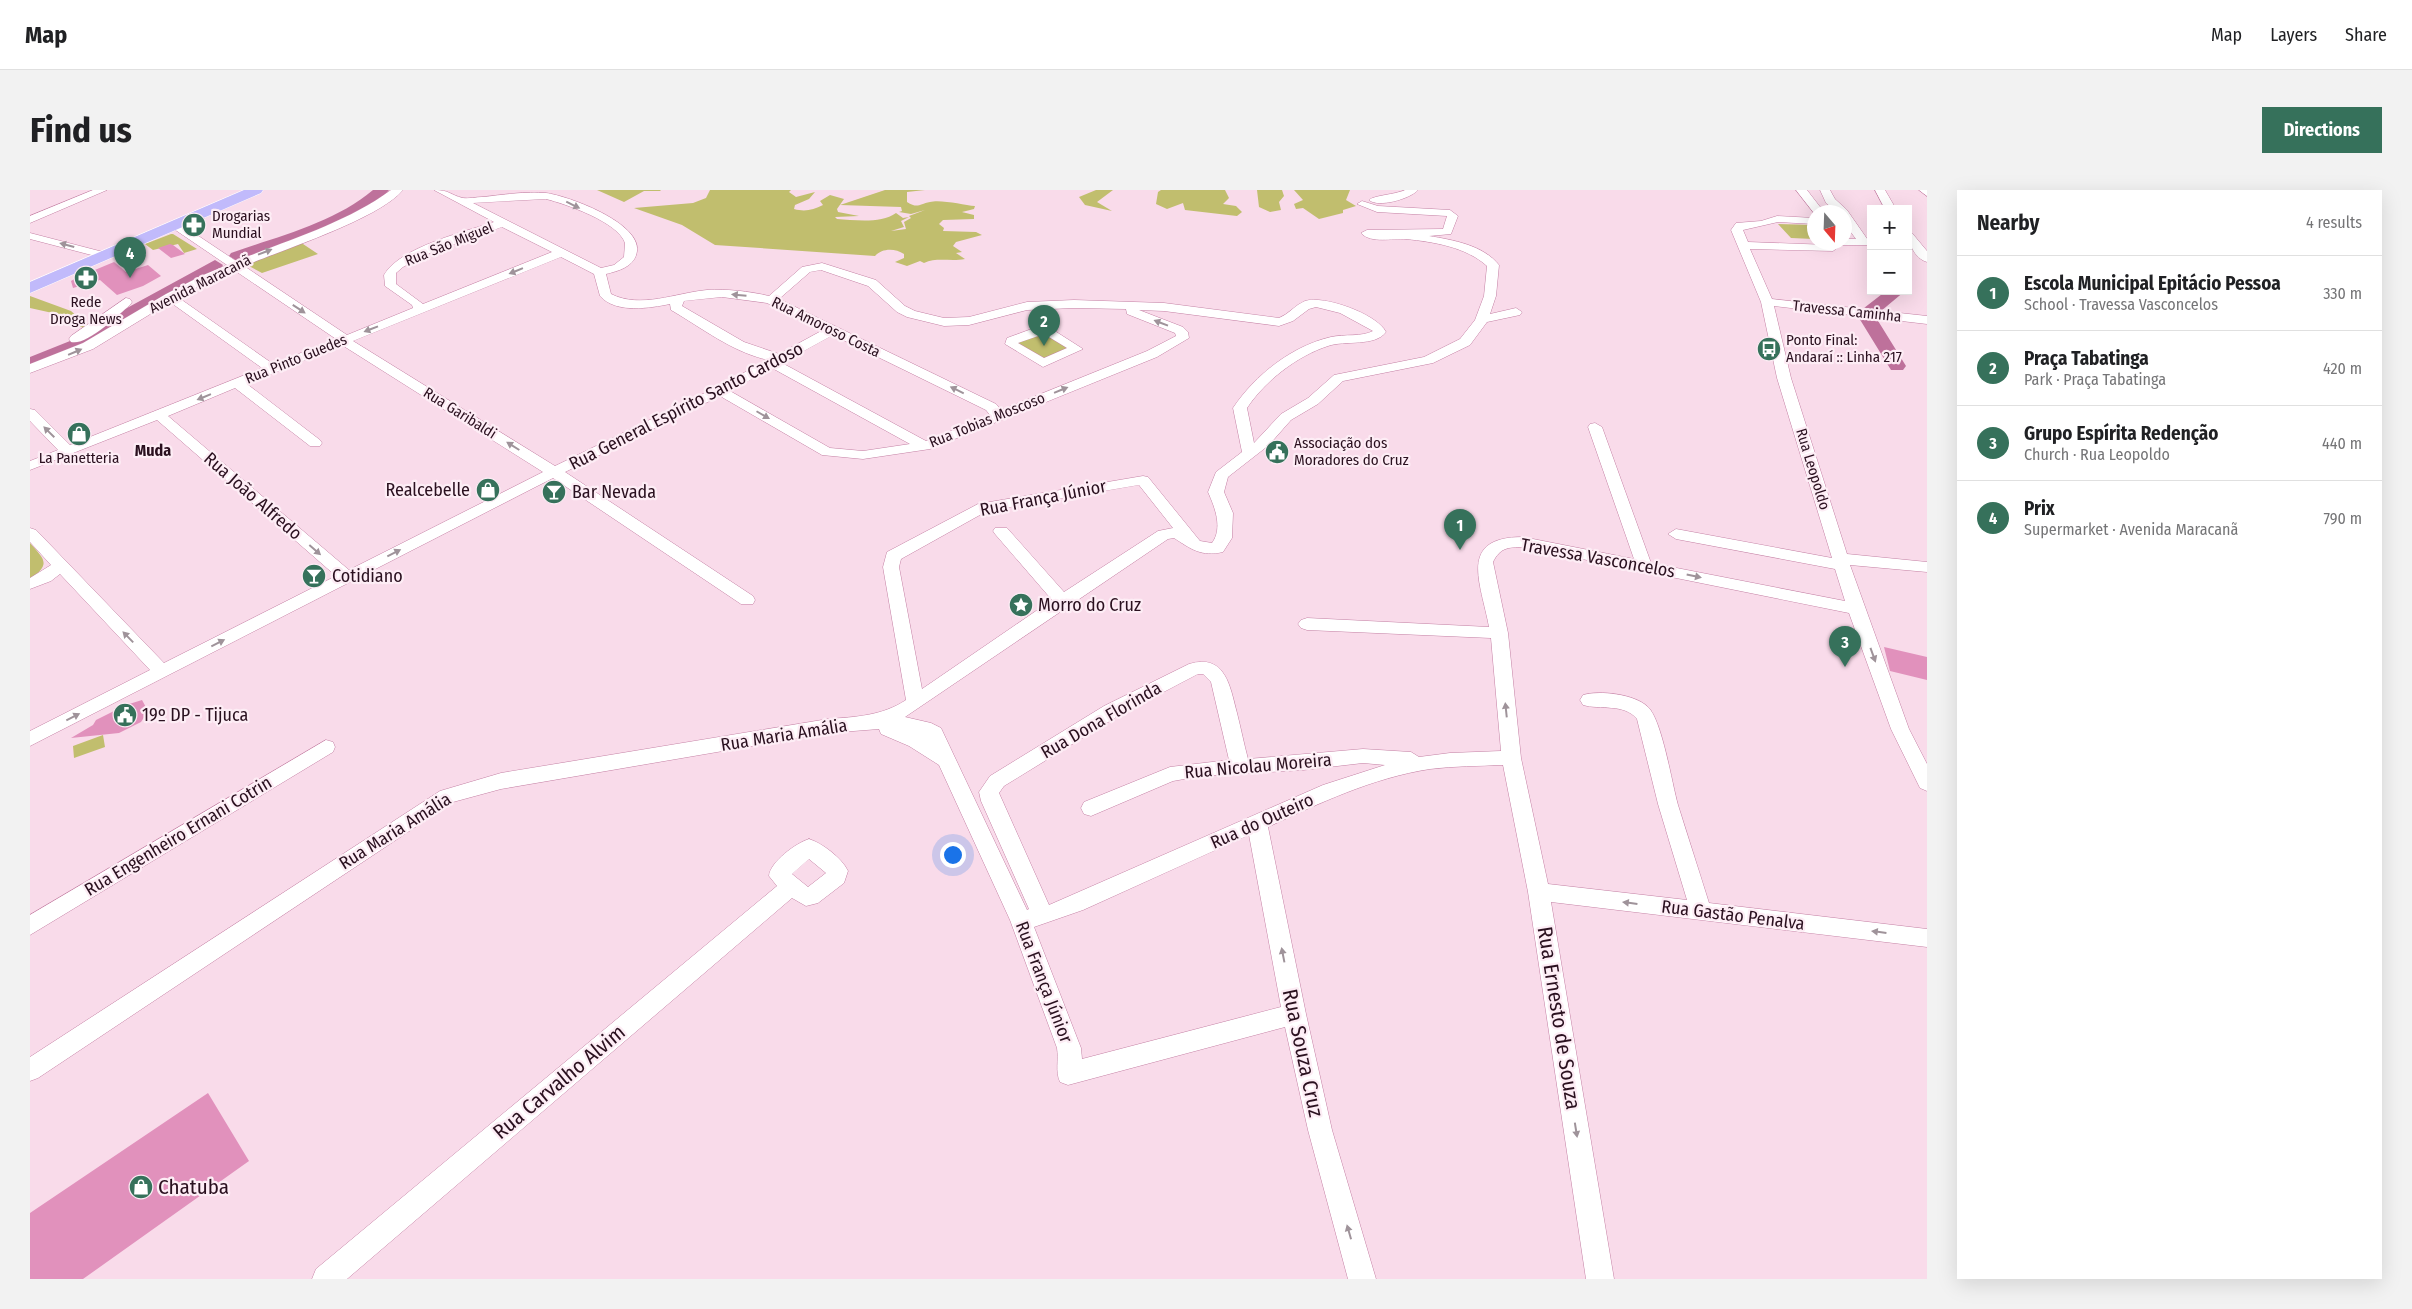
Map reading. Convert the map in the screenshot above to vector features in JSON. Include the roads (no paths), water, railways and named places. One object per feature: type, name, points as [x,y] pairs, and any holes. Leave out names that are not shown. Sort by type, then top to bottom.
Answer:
[{"type":"main road","points":[[30,288],[256,190]]},
{"type":"street","points":[[30,220],[102,190]]},
{"type":"street","name":"Avenida Maracanã","points":[[30,369],[88,346],[227,260],[354,217],[378,205],[398,190]]},
{"type":"street","points":[[439,190],[599,272],[617,268],[630,257],[632,249],[630,240],[620,227],[559,199],[508,193],[461,201]]},
{"type":"street","points":[[1198,547],[1217,548],[1224,538],[1225,513],[1216,492],[1221,476],[1264,442],[1286,417],[1312,401],[1339,378],[1415,363],[1442,355],[1465,342],[1482,319],[1490,296],[1493,265],[1487,260],[1460,247],[1435,240],[1368,234],[1370,232],[1448,231],[1453,216],[1450,214],[1377,209],[1362,204],[1364,202],[1404,196],[1413,190]]},
{"type":"street","points":[[1801,190],[1813,205]]},
{"type":"street","points":[[1825,190],[1830,201],[1834,205]]},
{"type":"street","points":[[1880,190],[1889,205]]},
{"type":"street","points":[[1924,190],[1927,194]]},
{"type":"street","name":"Rua São Miguel","points":[[416,312],[419,308],[417,303],[391,286],[389,276],[392,270],[406,259],[502,223],[508,193]]},
{"type":"street","name":"Rua Leopoldo","points":[[1807,221],[1777,219],[1762,224],[1740,225],[1737,230],[1767,302],[1784,378],[1856,610],[1900,729],[1927,783]]},
{"type":"street","name":"Rua Garibaldi","points":[[175,225],[342,337],[343,340],[554,472],[747,600]]},
{"type":"street","points":[[1852,226],[1864,243],[1852,243]]},
{"type":"street","points":[[30,236],[104,256]]},
{"type":"street","points":[[1912,240],[1926,257]]},
{"type":"street","points":[[1743,246],[1807,247]]},
{"type":"street","name":"Avenida Maracanã","points":[[227,260],[236,250]]},
{"type":"street","name":"Rua Pinto Guedes","points":[[30,466],[561,253]]},
{"type":"street","points":[[771,300],[806,269],[822,266],[872,283],[901,309],[911,314],[944,322],[969,321],[1006,310],[1050,304],[1164,307],[1279,322],[1291,319],[1308,304],[1322,303],[1378,328],[1380,332],[1374,336],[1322,343],[1289,361],[1253,392],[1240,408],[1249,453]]},
{"type":"street","name":"Rua Amoroso Costa","points":[[599,272],[606,296],[612,300],[647,303],[707,294],[733,294],[771,300],[991,407],[998,416]]},
{"type":"street","points":[[170,297],[271,369]]},
{"type":"street","points":[[679,298],[675,307],[727,338],[777,361],[924,446]]},
{"type":"street","name":"Avenida Maracanã","points":[[30,357],[86,333],[115,313],[126,302]]},
{"type":"street","name":"Travessa Caminha","points":[[1767,302],[1927,320]]},
{"type":"street","name":"Rua Tobias Moscoso","points":[[720,390],[827,452],[863,455],[924,446],[1152,354],[1179,342],[1184,336],[1179,330],[1118,306]]},
{"type":"street","points":[[1482,319],[1516,312]]},
{"type":"street","name":"Rua General Espírito Santo Cardoso","points":[[30,739],[554,472],[777,361],[833,330]]},
{"type":"street","points":[[1060,357],[1094,376]]},
{"type":"street","points":[[237,383],[315,443]]},
{"type":"street","points":[[30,412],[68,451]]},
{"type":"street","name":"Rua João Alfredo","points":[[159,415],[347,577]]},
{"type":"street","points":[[1595,427],[1644,566]]},
{"type":"street","name":"Rua França Júnior","points":[[915,702],[891,567],[894,556],[983,507],[1143,480],[1198,547]]},
{"type":"street","points":[[1001,531],[1062,601]]},
{"type":"street","points":[[30,533],[162,672]]},
{"type":"street","name":"Rua Maria Amália","points":[[30,1070],[424,808],[446,796],[501,782],[828,726],[870,723],[891,716],[915,702],[1062,601],[1164,534],[1177,533],[1198,547]]},
{"type":"street","points":[[1676,534],[1842,562],[1927,567]]},
{"type":"street","name":"Travessa Vasconcelos","points":[[1511,758],[1499,633],[1485,562],[1490,549],[1505,542],[1523,542],[1856,610]]},
{"type":"street","points":[[30,584],[45,577],[60,566]]},
{"type":"street","points":[[1307,624],[1499,633]]},
{"type":"street","name":"Rua Dona Florinda","points":[[1032,918],[1025,875],[988,792],[997,781],[1111,711],[1194,668],[1208,669],[1220,681],[1240,766]]},
{"type":"street","points":[[1589,700],[1636,706],[1643,711],[1668,804],[1701,911]]},
{"type":"street","name":"Rua França Júnior","points":[[870,723],[916,741],[948,761],[1001,876],[1032,918],[1069,1048],[1071,1063],[1068,1074],[1294,1014]]},
{"type":"street","name":"Rua Engenheiro Ernani Cotrin","points":[[30,926],[326,747]]},
{"type":"street","name":"Rua Nicolau Moreira","points":[[1091,808],[1170,774],[1363,756],[1432,761]]},
{"type":"street","name":"Rua do Outeiro","points":[[1032,918],[1075,904],[1330,790],[1362,778],[1396,768],[1432,761],[1511,758]]},
{"type":"street","name":"Rua Ernesto de Souza","points":[[1511,758],[1539,892],[1600,1279]]},
{"type":"street","name":"Rua Souza Cruz","points":[[1257,824],[1294,1014],[1320,1130],[1362,1279]]},
{"type":"street","points":[[1001,876],[1008,884],[1014,886],[1023,884],[1025,875]]},
{"type":"street","name":"Rua Carvalho Alvim","points":[[326,1279],[792,886]]},
{"type":"street","name":"Rua Gastão Penalva","points":[[1539,892],[1927,938]]},
{"type":"waterway","points":[[237,256],[334,221],[369,201],[382,190]]},
{"type":"waterway","points":[[30,364],[91,339],[122,318],[215,265]]},
{"type":"waterway","points":[[1870,312],[1892,295]]},
{"type":"waterway","points":[[1868,318],[1897,366]]},
{"type":"place","name":"Drogarias Mundial","points":[[194,225]]},
{"type":"place","name":"Rede Droga News","points":[[86,278]]},
{"type":"place","name":"Prix","points":[[130,278]]},
{"type":"place","name":"Praça Tabatinga","points":[[1044,346]]},
{"type":"place","name":"Ponto Final: Andaraí :: Linha 217","points":[[1769,349]]},
{"type":"place","name":"La Panetteria","points":[[79,434]]},
{"type":"place","name":"Associação dos Moradores do Cruz","points":[[1277,452]]},
{"type":"place","name":"Realcebelle","points":[[488,490]]},
{"type":"place","name":"Bar Nevada","points":[[554,492]]},
{"type":"place","name":"Escola Municipal Epitácio Pessoa","points":[[1460,550]]},
{"type":"place","name":"Cotidiano","points":[[314,576]]},
{"type":"place","name":"Morro do Cruz","points":[[1021,605]]},
{"type":"place","name":"Grupo Espírita Redenção","points":[[1845,667]]},
{"type":"place","name":"19º DP - Tijuca","points":[[125,715]]},
{"type":"place","name":"Chatuba","points":[[141,1187]]},
{"type":"district","name":"Muda","points":[[153,450]]}]
